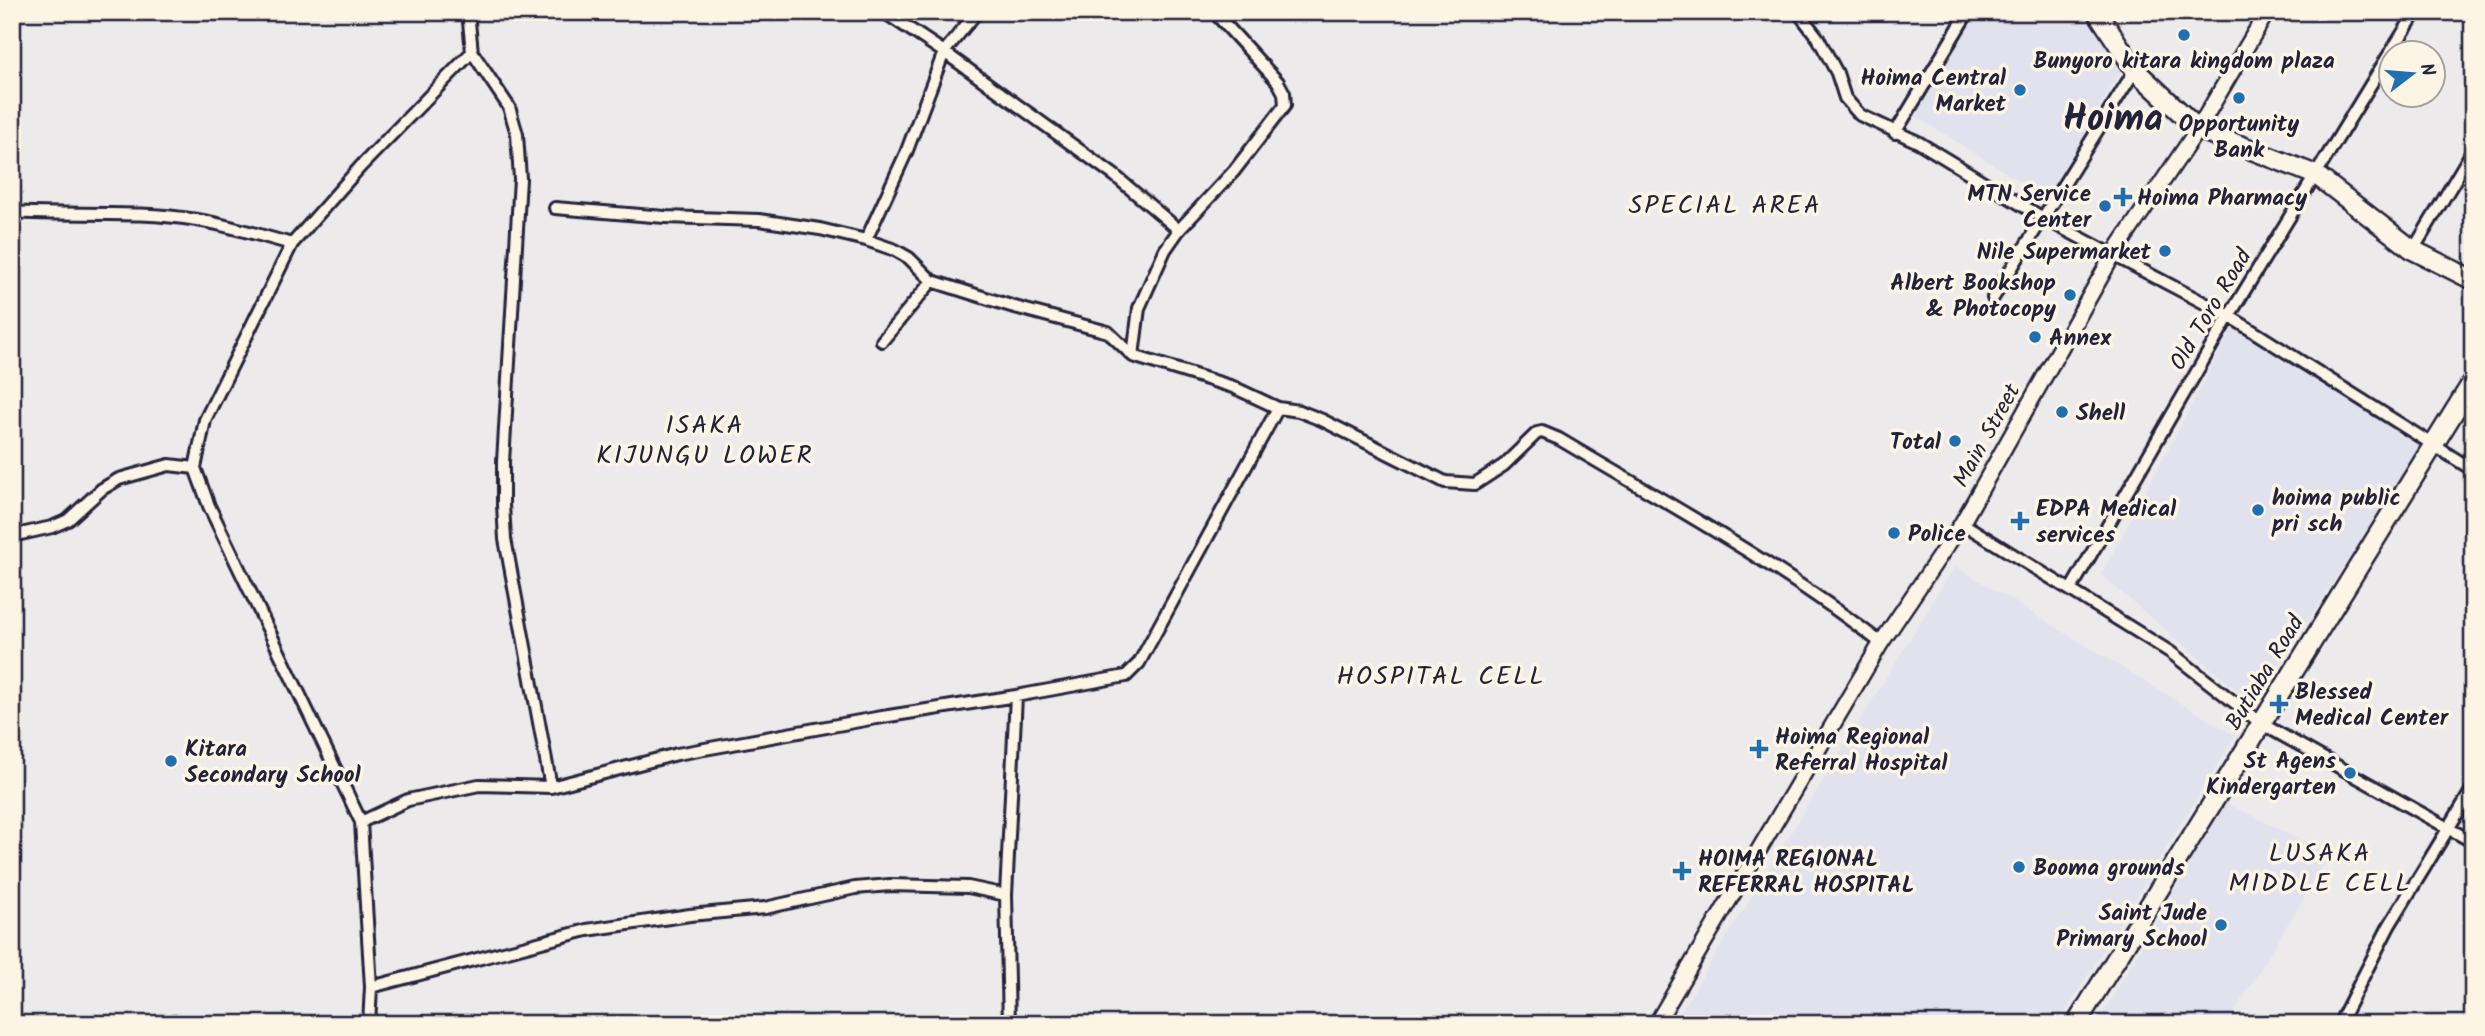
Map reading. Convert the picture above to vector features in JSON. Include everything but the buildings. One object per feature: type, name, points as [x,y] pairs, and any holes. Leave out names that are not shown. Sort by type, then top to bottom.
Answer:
[{"type":"main road","points":[[2097,12],[2134,70],[2197,128],[2316,175],[2413,250],[2473,280]]},
{"type":"main road","name":"Butiaba Road","points":[[2076,1024],[2473,381]]},
{"type":"street","points":[[468,12],[472,52],[509,107],[517,134],[520,179],[503,462],[503,516],[551,787]]},
{"type":"street","points":[[884,12],[1114,175],[1179,230]]},
{"type":"street","points":[[866,240],[906,153],[944,52],[977,12]]},
{"type":"street","points":[[1133,356],[1139,307],[1165,250],[1179,230],[1234,171],[1285,105],[1284,93],[1278,82],[1214,12]]},
{"type":"street","points":[[1798,12],[1831,61],[1845,98],[1860,115],[1917,142],[2043,218],[2229,316],[2473,470]]},
{"type":"street","points":[[1895,133],[1968,12]]},
{"type":"street","name":"Main Street","points":[[1656,1024],[1881,643],[1962,523],[2113,255],[2197,128],[2267,12]]},
{"type":"street","name":"Old Toro Road","points":[[2400,38],[2416,12]]},
{"type":"street","points":[[369,1024],[371,987],[361,822],[209,506],[195,468],[205,420],[292,244],[361,166],[472,52]]},
{"type":"street","points":[[1993,298],[2134,70]]},
{"type":"street","name":"Old Toro Road","points":[[2071,589],[2229,316],[2376,77]]},
{"type":"street","points":[[2413,250],[2473,150]]},
{"type":"street","points":[[555,208],[665,217],[759,220],[820,229],[866,240],[909,258],[932,281],[1108,332],[1133,356],[1233,387],[1278,408],[1299,411],[1322,420],[1445,482],[1475,484],[1504,466],[1533,435],[1542,432],[1559,439],[1748,550],[1846,615],[1881,643]]},
{"type":"street","points":[[12,212],[56,215],[139,214],[198,220],[292,244]]},
{"type":"street","points":[[882,341],[932,281]]},
{"type":"street","points":[[361,822],[408,800],[479,785],[551,787],[677,754],[1126,676],[1133,671],[1278,408]]},
{"type":"street","points":[[12,536],[52,527],[68,520],[102,489],[119,479],[169,466],[195,468]]},
{"type":"street","points":[[1962,523],[2170,652],[2262,724],[2473,842]]},
{"type":"street","points":[[1009,1024],[1006,895],[1016,696]]},
{"type":"street","points":[[2339,1024],[2389,926],[2473,788]]},
{"type":"street","points":[[371,987],[587,930],[690,915],[765,908],[855,888],[890,885],[968,887],[1006,895]]},
{"type":"shaded area","name":"Hoima Central Market","points":[[1976,12],[2099,12],[2124,65],[2047,198],[1915,116]]},
{"type":"shaded area","name":"hoima public pri sch","points":[[2234,325],[2424,444],[2253,704],[2101,575]]},
{"type":"shaded area","points":[[1955,566],[2235,736],[2058,1024],[1673,1024]]},
{"type":"shaded area","name":"Saint Jude Primary School","points":[[2225,802],[2330,855],[2227,1024],[2097,1024]]},
{"type":"place","name":"Bunyoro kitara kingdom plaza","points":[[2184,35]]},
{"type":"place","name":"Hoima Central Market","points":[[2020,90]]},
{"type":"place","name":"Opportunity Bank","points":[[2239,98]]},
{"type":"place","name":"Hoima Pharmacy","points":[[2123,197]]},
{"type":"place","name":"MTN Service Center","points":[[2105,206]]},
{"type":"place","name":"Nile Supermarket","points":[[2165,251]]},
{"type":"place","name":"Albert Bookshop & Photocopy","points":[[2070,295]]},
{"type":"place","name":"Annex","points":[[2035,337]]},
{"type":"place","name":"Shell","points":[[2062,412]]},
{"type":"place","name":"Total","points":[[1955,441]]},
{"type":"place","name":"hoima public pri sch","points":[[2258,510]]},
{"type":"place","name":"EDPA Medical services","points":[[2020,521]]},
{"type":"place","name":"Police","points":[[1894,533]]},
{"type":"place","name":"Blessed Medical Center","points":[[2279,704]]},
{"type":"place","name":"Hoima Regional Referral Hospital","points":[[1759,749]]},
{"type":"place","name":"Kitara Secondary School","points":[[171,761]]},
{"type":"place","name":"St Agens Kindergarten","points":[[2350,773]]},
{"type":"place","name":"Booma grounds","points":[[2019,867]]},
{"type":"place","name":"HOIMA REGIONAL REFERRAL HOSPITAL","points":[[1682,871]]},
{"type":"place","name":"Saint Jude Primary School","points":[[2221,925]]},
{"type":"district","name":"Hoima","points":[[2113,117]]},
{"type":"district","name":"SPECIAL AREA","points":[[1725,204]]},
{"type":"district","name":"ISAKA KIJUNGU LOWER","points":[[705,439]]},
{"type":"district","name":"HOSPITAL CELL","points":[[1441,675]]},
{"type":"district","name":"LUSAKA MIDDLE CELL","points":[[2320,867]]}]
